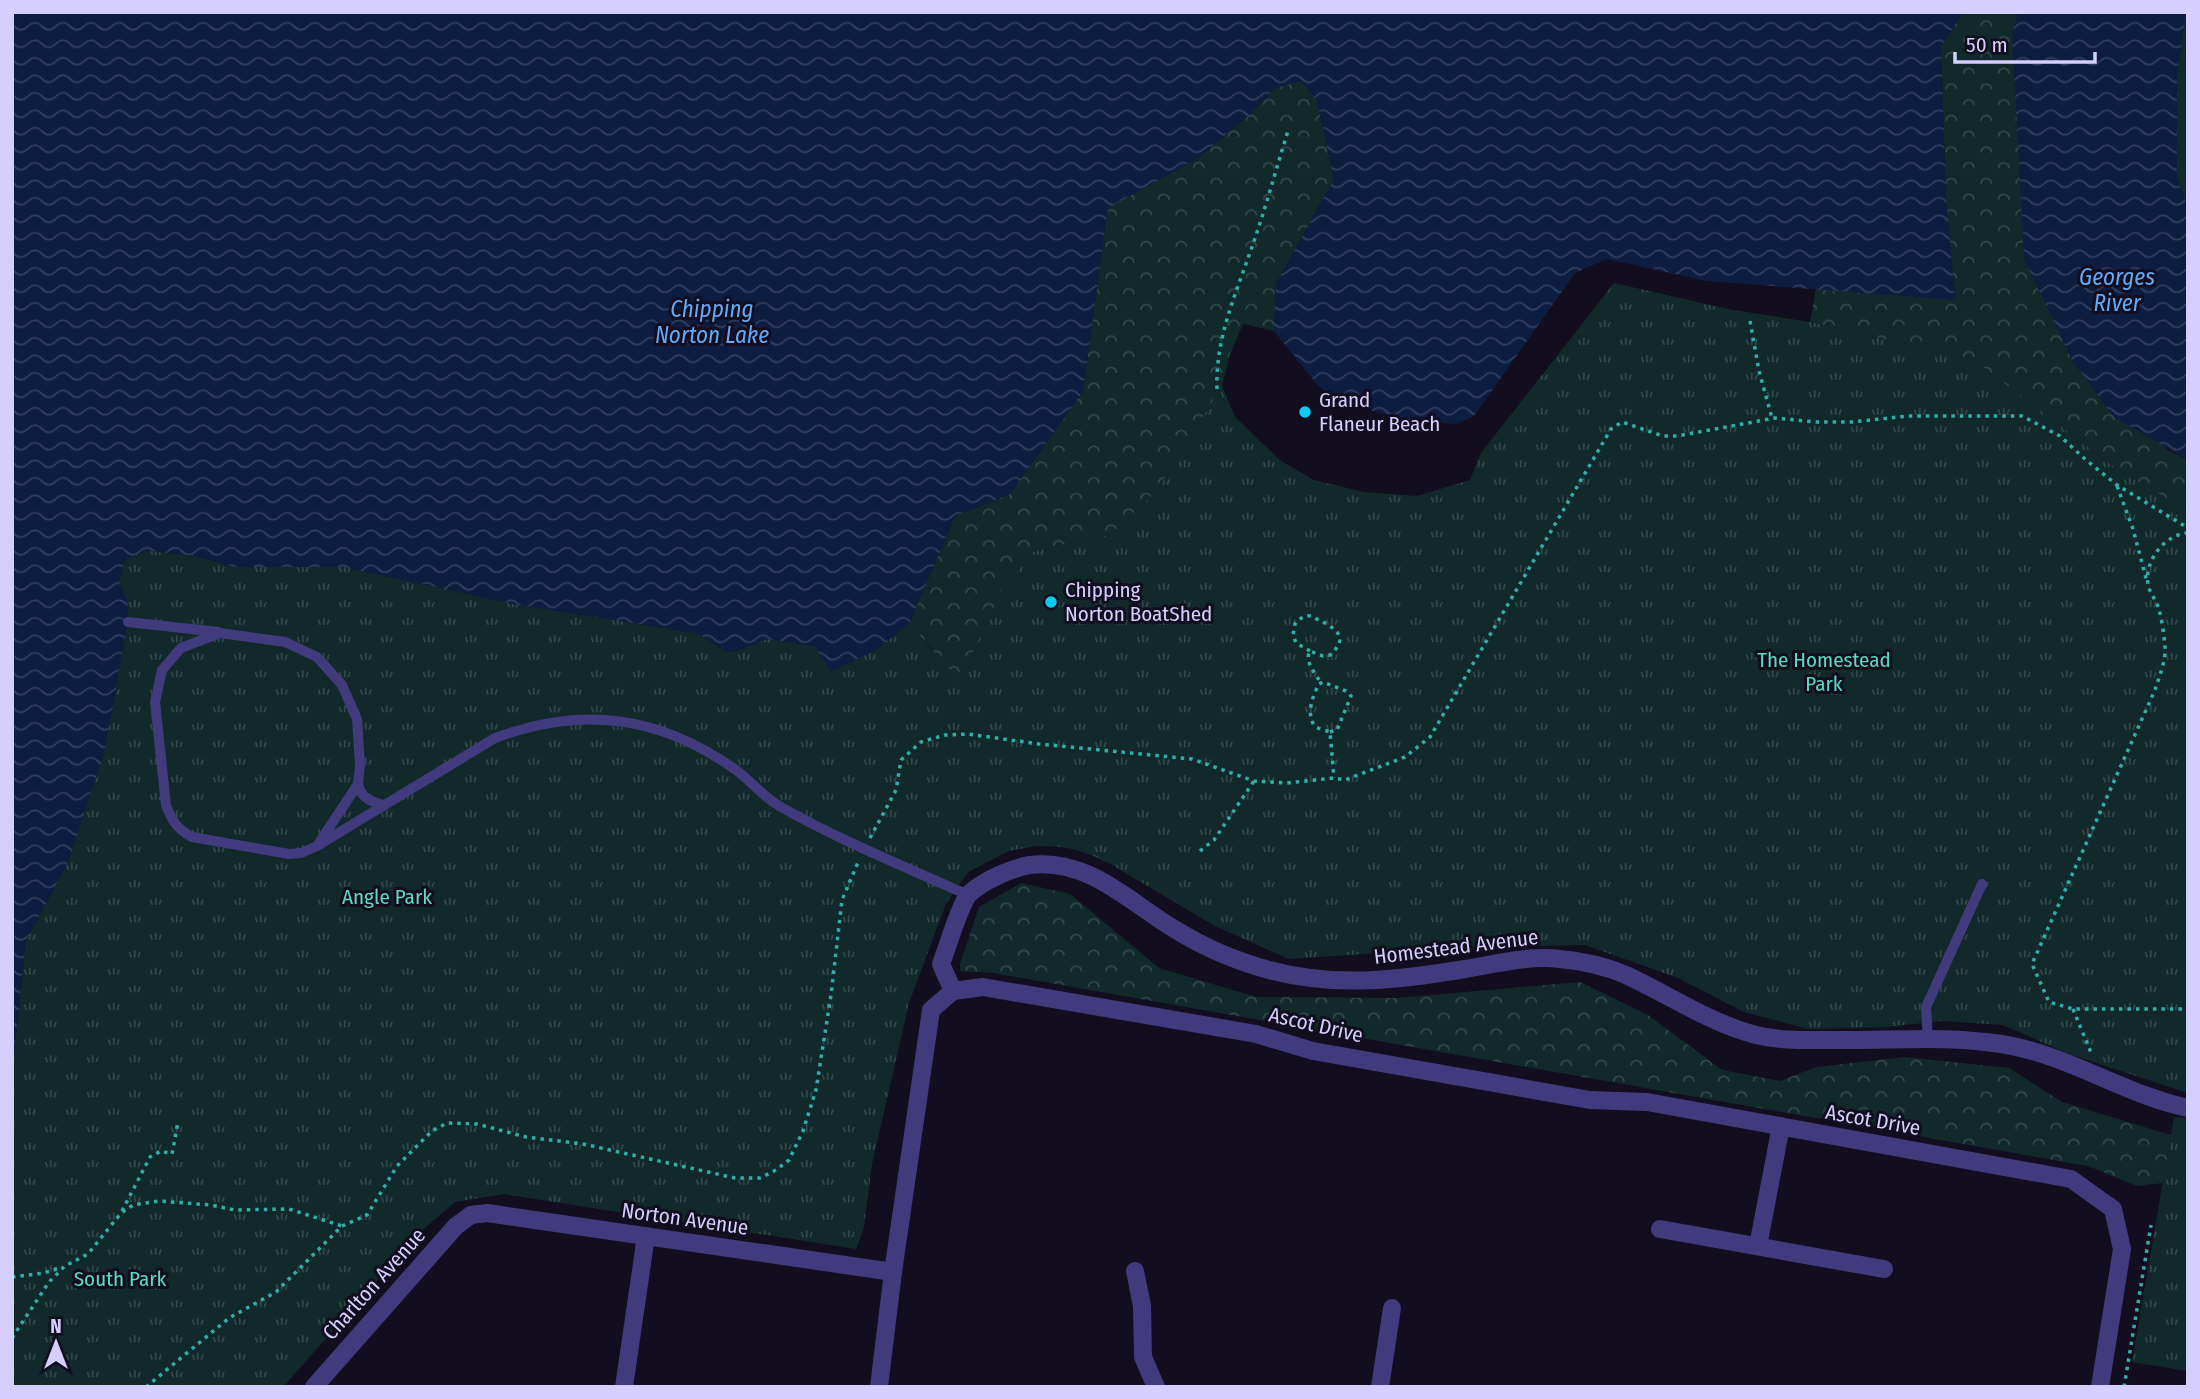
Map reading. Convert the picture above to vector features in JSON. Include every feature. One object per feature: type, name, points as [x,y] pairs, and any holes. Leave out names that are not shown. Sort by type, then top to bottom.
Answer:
[{"type":"street","name":"Homestead Avenue","points":[[968,895],[1011,870],[1029,865],[1068,866],[1086,872],[1119,890],[1173,929],[1203,946],[1235,960],[1310,979],[1390,981],[1519,960],[1554,958],[1589,962],[1624,974],[1727,1026],[1758,1035],[1789,1040],[1978,1041],[2038,1053],[2166,1104],[2188,1108]]},
{"type":"street","points":[[879,1387],[892,1272],[931,1010],[953,991],[941,964],[968,895]]},
{"type":"street","name":"Ascot Drive","points":[[953,991],[983,987],[1256,1034],[1313,1051],[1590,1100],[1647,1102],[2071,1179],[2113,1209],[2122,1249],[2100,1387]]},
{"type":"street","points":[[1758,1246],[1782,1126]]},
{"type":"street","name":"Norton Avenue","points":[[471,1215],[487,1213],[892,1272]]},
{"type":"street","name":"Charlton Avenue","points":[[314,1387],[456,1226],[471,1215]]},
{"type":"street","points":[[1660,1229],[1884,1269]]},
{"type":"street","points":[[624,1387],[646,1236]]},
{"type":"street","points":[[1135,1271],[1142,1306],[1143,1357],[1156,1387]]},
{"type":"street","points":[[1380,1387],[1392,1308]]},
{"type":"lane","points":[[128,622],[285,642],[317,657],[342,685],[357,719],[360,791],[366,799],[384,805]]},
{"type":"lane","points":[[219,633],[181,648],[162,670],[155,702],[166,805],[179,830],[192,837],[289,854],[301,853],[317,846],[495,737],[523,727],[560,720],[595,719],[626,722],[697,745],[736,771],[778,806],[968,895]]},
{"type":"lane","points":[[317,846],[358,784]]},
{"type":"lane","points":[[1928,1040],[1926,1007],[1982,884]]},
{"type":"path","points":[[1217,389],[1217,356],[1224,328],[1255,240],[1287,131]]},
{"type":"path","points":[[1750,321],[1759,371],[1772,418]]},
{"type":"path","points":[[146,1387],[229,1318],[276,1292],[342,1226],[368,1215],[397,1166],[432,1131],[447,1123],[477,1124],[526,1137],[583,1144],[735,1178],[760,1178],[776,1170],[789,1160],[803,1131],[816,1090],[842,900],[865,848],[896,790],[901,760],[921,742],[945,735],[968,734],[1192,759],[1254,781],[1287,783],[1334,778],[1345,780],[1405,757],[1430,737],[1611,429],[1622,422],[1663,436],[1677,436],[1772,418],[1852,422],[1908,416],[2022,416],[2060,436],[2117,485],[2188,530]]},
{"type":"path","points":[[2117,485],[2133,529],[2148,584],[2158,607],[2165,652],[2155,690],[2032,964],[2049,1002],[2073,1009],[2188,1009]]},
{"type":"path","points":[[2148,584],[2150,562],[2161,547],[2178,533],[2188,530]]},
{"type":"path","points":[[1306,616],[1337,629],[1340,635],[1338,646],[1330,656],[1310,650],[1296,643],[1293,635],[1295,624],[1306,616]]},
{"type":"path","points":[[1310,650],[1307,658],[1321,683],[1346,691],[1351,696],[1337,730],[1330,732],[1316,728],[1313,724],[1310,706],[1321,683]]},
{"type":"path","points":[[1330,732],[1334,778]]},
{"type":"path","points":[[1200,850],[1214,840],[1254,781]]},
{"type":"path","points":[[2073,1009],[2094,1059]]},
{"type":"path","points":[[12,1277],[44,1273],[88,1254],[121,1213],[150,1157],[161,1151],[172,1154],[178,1122]]},
{"type":"path","points":[[121,1213],[133,1205],[159,1201],[211,1205],[235,1210],[289,1209],[342,1226]]},
{"type":"path","points":[[2124,1387],[2151,1225]]},
{"type":"path","points":[[12,1338],[49,1282],[65,1266]]},
{"type":"green space","points":[[1963,12],[2019,12],[2012,32],[2166,449],[2188,460],[2188,511],[2121,472],[1972,359],[1810,322],[1816,289],[1955,299],[1946,198],[1941,47]]},
{"type":"green space","points":[[2186,12],[2188,207],[2177,179],[2177,76]]},
{"type":"green space","points":[[1301,81],[1317,101],[1334,179],[1276,284],[1274,331],[1243,324],[1230,354],[1222,386],[1157,491],[1110,535],[1033,551],[1106,862],[1083,852],[1045,845],[1008,851],[968,872],[932,649],[909,624],[955,516],[1010,494],[1083,391],[1108,208],[1198,158],[1246,118],[1275,88]]},
{"type":"green space","points":[[1614,283],[1728,309],[1810,322],[1972,359],[2121,472],[2188,511],[2188,1093],[2069,1054],[2003,1025],[1942,1021],[1886,1027],[1808,1029],[1744,1012],[1678,978],[1585,945],[1470,947],[1289,959],[1213,925],[1090,852],[1065,847],[1036,846],[1009,851],[968,872],[946,904],[909,1003],[872,1164],[864,1227],[856,1249],[504,1194],[455,1202],[420,1232],[283,1387],[12,1387],[12,1073],[26,941],[69,860],[125,559],[149,551],[196,556],[234,567],[344,567],[519,605],[697,633],[727,652],[767,639],[815,646],[831,671],[874,651],[909,624],[960,681],[1002,589],[1034,551],[1110,535],[1157,491],[1222,386],[1235,417],[1281,461],[1314,480],[1364,492],[1417,496],[1470,480],[1481,453]]},
{"type":"green space","points":[[1021,883],[1070,894],[1159,968],[1256,997],[1396,998],[1580,982],[1648,1015],[1722,1070],[1780,1081],[1816,1067],[1905,1057],[2009,1068],[2062,1102],[2171,1135],[2163,1183],[2137,1186],[2088,1166],[993,973],[960,971],[979,907]]},
{"type":"green space","points":[[2174,1117],[2188,1118],[2188,1371],[2132,1362]]},
{"type":"water","name":"Chipping Norton Lake","points":[[12,12],[1963,12],[1941,47],[1946,198],[1955,300],[1707,281],[1607,259],[1575,273],[1474,416],[1456,424],[1407,420],[1358,407],[1319,387],[1274,331],[1276,284],[1334,179],[1317,101],[1301,81],[1275,88],[1246,118],[1198,158],[1108,208],[1083,391],[1010,494],[955,516],[909,624],[874,651],[831,671],[814,646],[767,639],[727,652],[697,633],[519,605],[344,567],[234,567],[196,556],[149,551],[125,559],[119,581],[127,599],[128,622],[105,750],[69,860],[26,941],[12,1073]]},
{"type":"water","name":"Georges River","points":[[2019,12],[2186,12],[2177,76],[2177,179],[2188,207],[2188,460],[2114,417],[2073,362],[2024,259],[2012,32]]},
{"type":"place","name":"Grand Flaneur Beach","points":[[1305,412]]},
{"type":"place","name":"Chipping Norton BoatShed","points":[[1051,602]]},
{"type":"park label","name":"The Homestead Park","points":[[1824,672]]},
{"type":"park label","name":"Angle Park","points":[[387,897]]},
{"type":"park label","name":"South Park","points":[[120,1279]]}]
